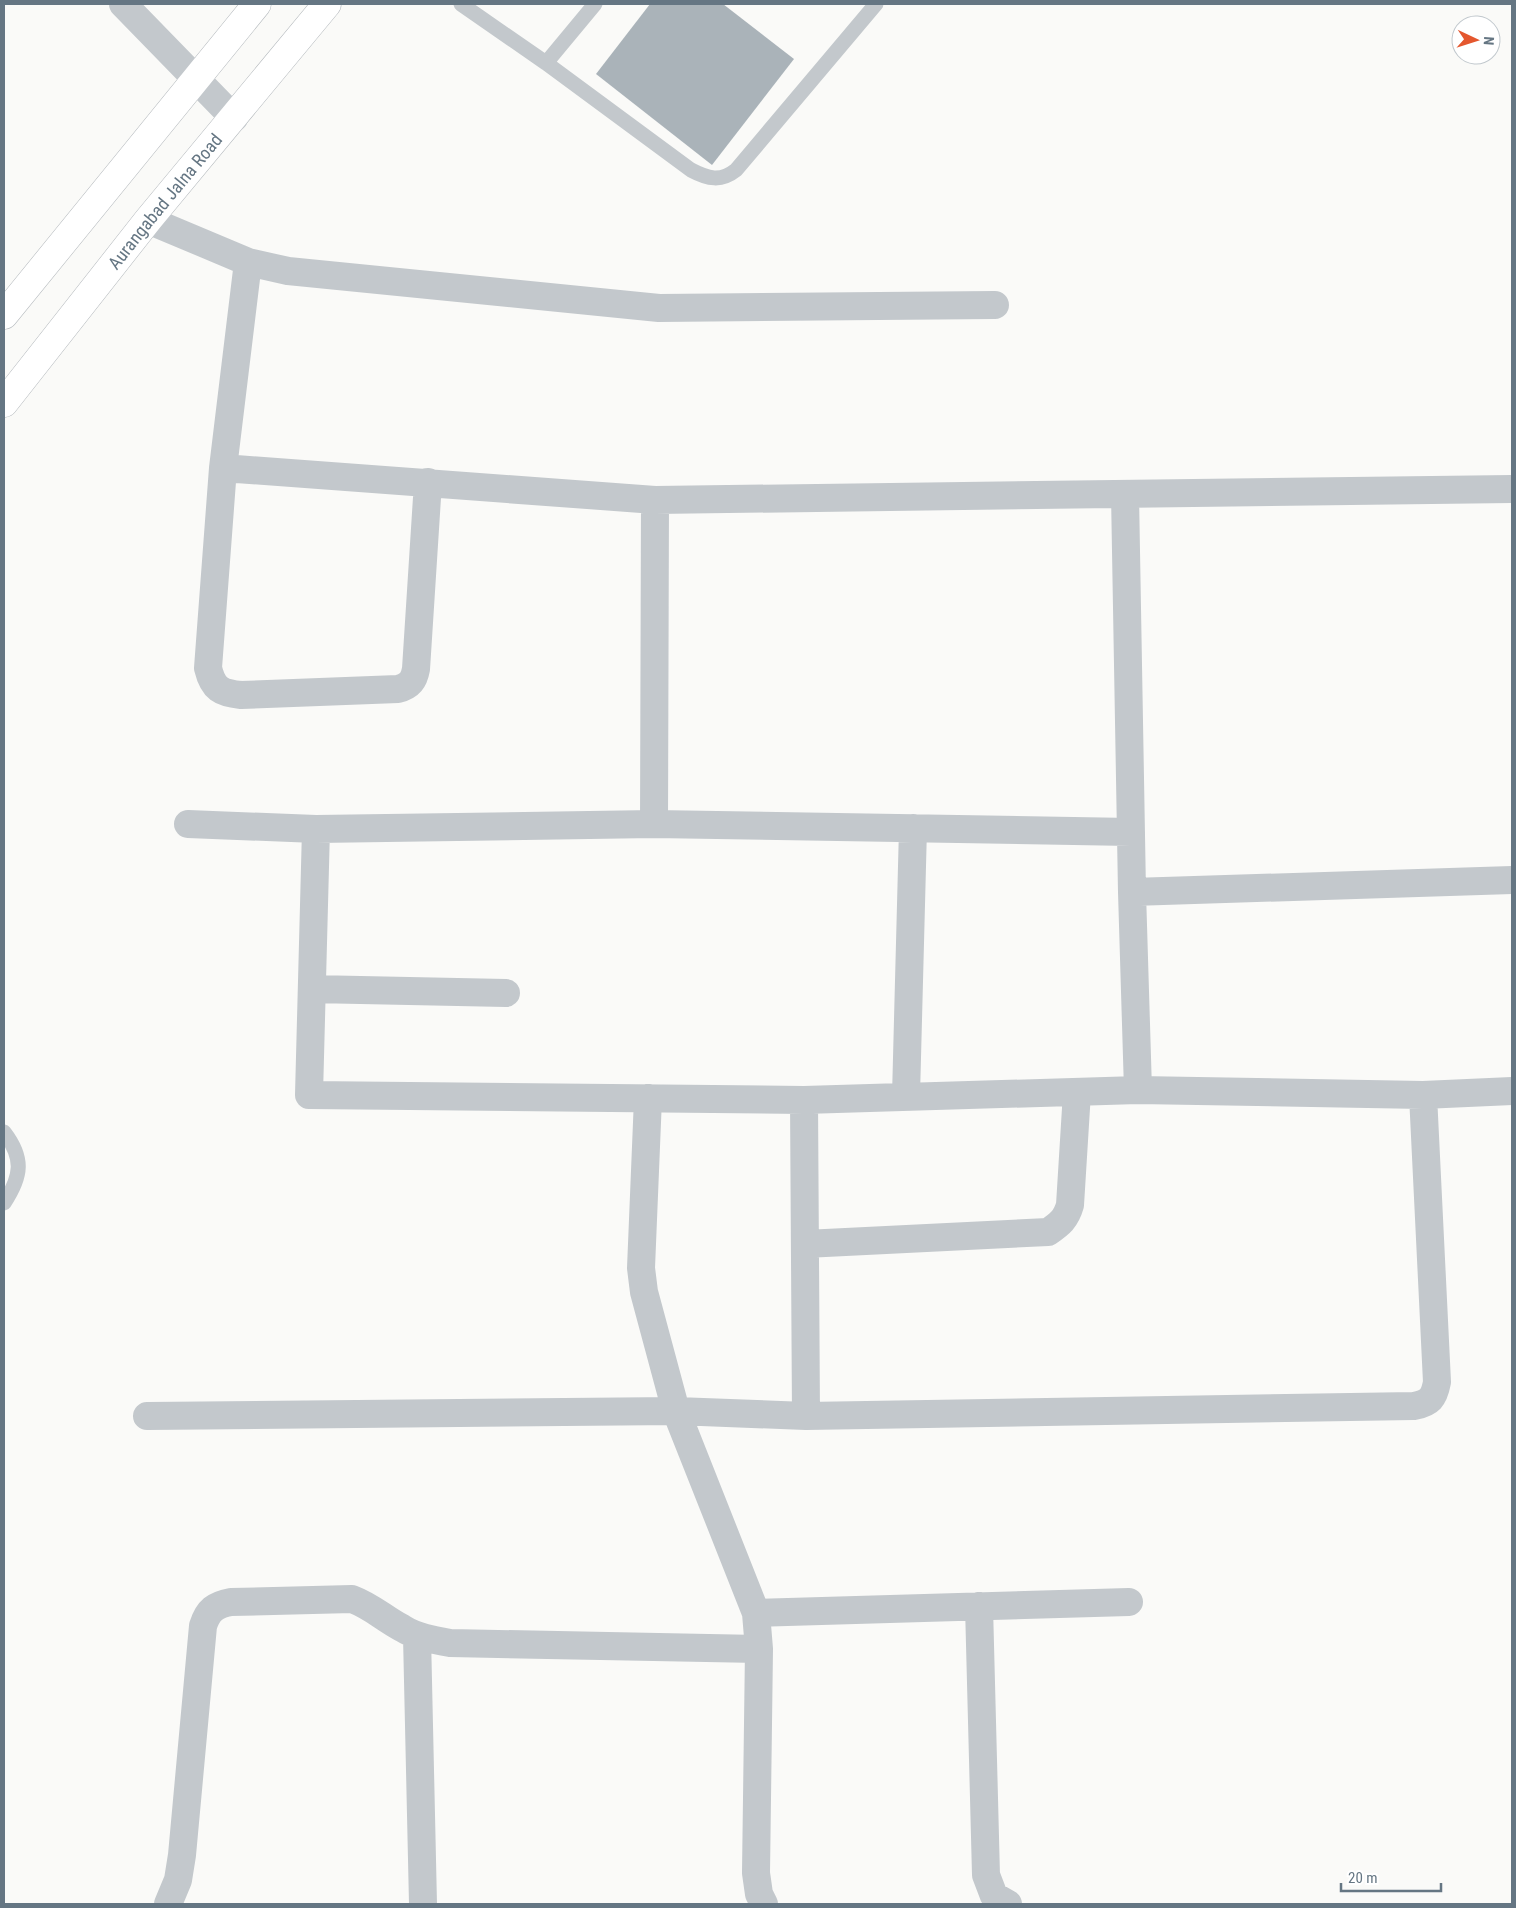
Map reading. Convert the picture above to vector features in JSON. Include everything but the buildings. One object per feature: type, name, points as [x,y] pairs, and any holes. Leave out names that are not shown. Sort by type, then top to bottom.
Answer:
[{"type":"highway","points":[[4,314],[257,4]]},
{"type":"highway","name":"Aurangabad Jalna Road","points":[[4,403],[148,220],[327,4]]},
{"type":"street","points":[[123,4],[234,118]]},
{"type":"street","points":[[148,220],[248,262],[288,271],[659,308],[995,305]]},
{"type":"street","points":[[248,262],[223,468],[208,668],[214,686],[221,691],[241,695],[398,689],[412,682],[416,669],[428,482]]},
{"type":"street","points":[[223,468],[655,500],[1512,489]]},
{"type":"street","points":[[1125,494],[1132,892],[1138,1090]]},
{"type":"street","points":[[654,824],[655,500]]},
{"type":"street","points":[[188,824],[316,829],[654,824],[1131,832]]},
{"type":"street","points":[[906,1096],[913,828]]},
{"type":"street","points":[[316,829],[309,1095],[804,1100],[1138,1090],[1423,1096],[1512,1091]]},
{"type":"street","points":[[1132,892],[1512,880]]},
{"type":"street","points":[[312,989],[506,993]]},
{"type":"street","points":[[805,1244],[1048,1232],[1060,1225],[1067,1216],[1070,1205],[1076,1092]]},
{"type":"street","points":[[147,1416],[676,1411],[806,1416],[1414,1406],[1425,1404],[1432,1400],[1437,1382],[1423,1096]]},
{"type":"street","points":[[648,1098],[642,1276],[644,1292],[676,1411],[756,1613],[759,1648],[756,1873],[759,1894],[764,1904]]},
{"type":"street","points":[[804,1100],[806,1416]]},
{"type":"street","points":[[168,1904],[178,1880],[182,1855],[203,1626],[206,1615],[217,1605],[231,1602],[352,1599],[367,1604],[401,1628],[417,1636],[450,1643],[759,1648]]},
{"type":"street","points":[[756,1613],[1129,1602]]},
{"type":"street","points":[[979,1606],[986,1875],[994,1896],[1008,1904]]},
{"type":"street","points":[[417,1636],[423,1904]]},
{"type":"lane","points":[[460,4],[546,63],[691,170],[704,177],[716,180],[729,176],[736,170],[876,4]]},
{"type":"lane","points":[[546,63],[595,4]]},
{"type":"lane","points":[[4,1132],[12,1142],[18,1155],[19,1174],[4,1203]]}]
